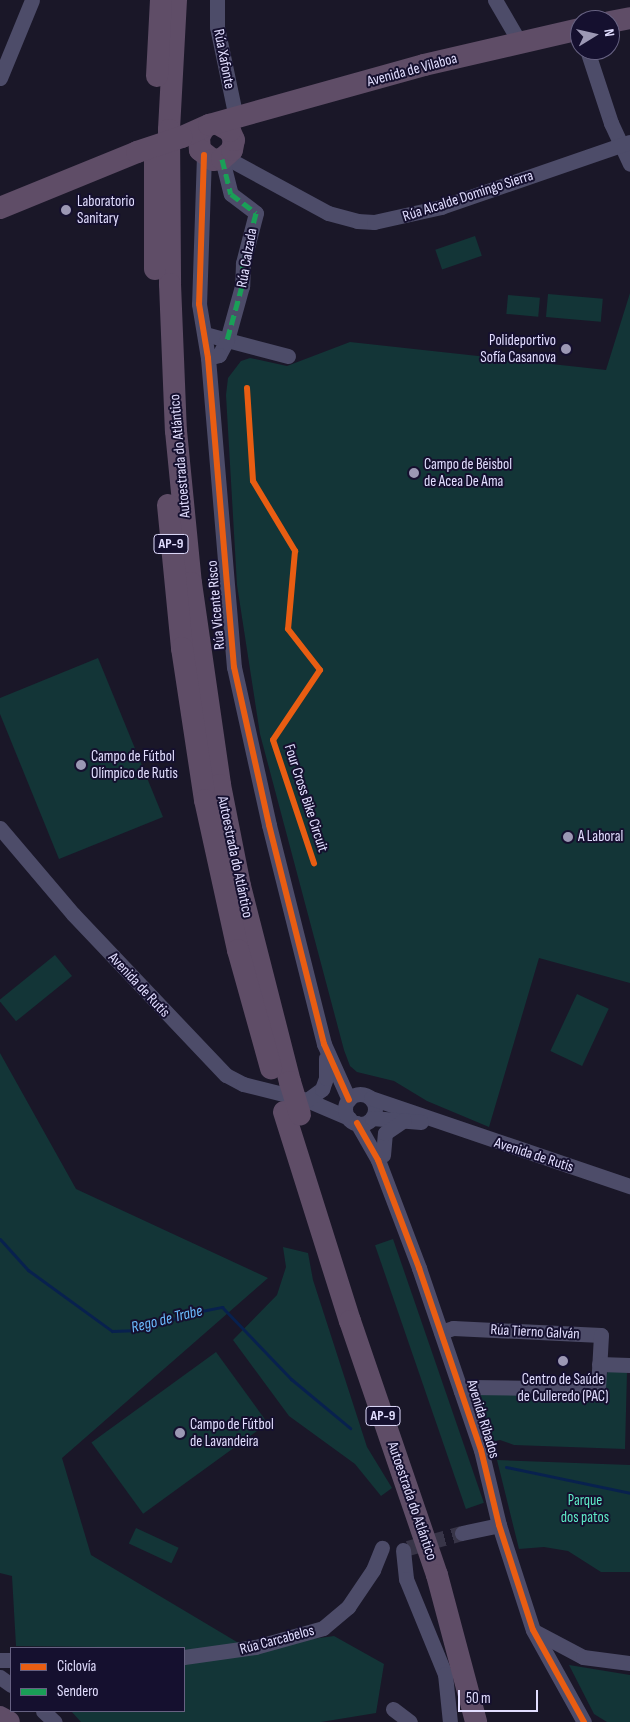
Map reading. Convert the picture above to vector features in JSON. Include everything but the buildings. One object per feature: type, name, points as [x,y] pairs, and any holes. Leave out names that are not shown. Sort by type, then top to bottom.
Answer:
[{"type":"highway","name":"Autoestrada do Atlántico","points":[[161,0],[152,204],[159,393],[171,545],[182,648],[205,800],[238,950],[282,1080]]},
{"type":"highway","name":"Autoestrada do Atlántico","points":[[176,0],[169,130],[170,284],[176,430],[191,584],[220,785],[282,1080]]},
{"type":"highway","name":"Avenida de Vilaboa","points":[[0,208],[137,152],[218,140],[424,65],[570,31]]},
{"type":"highway","name":"AP-9","points":[[282,1080],[297,1109]]},
{"type":"highway","name":"Autoestrada do Atlántico","points":[[297,1109],[344,1304],[437,1575],[476,1722]]},
{"type":"highway","name":"Autoestrada do Atlántico","points":[[297,1109],[451,1574],[490,1722]]},
{"type":"highway","points":[[0,1717],[9,1722]]},
{"type":"street","points":[[0,78],[32,0]]},
{"type":"street","name":"Rúa Xafonte","points":[[217,0],[218,140]]},
{"type":"street","points":[[494,0],[520,43]]},
{"type":"street","points":[[591,60],[625,143],[630,164]]},
{"type":"street","name":"Rúa Alcalde Domingo Sierra","points":[[218,140],[252,173],[344,219],[390,221],[484,193],[625,143]]},
{"type":"street","name":"Rúa Vicente Risco","points":[[218,140],[202,186],[199,304],[208,358],[234,667],[269,825],[324,1044],[357,1098]]},
{"type":"street","name":"Rúa Calzada","points":[[218,140],[231,194],[256,213],[243,263],[242,286],[228,340]]},
{"type":"street","points":[[205,334],[288,356]]},
{"type":"street","points":[[208,358],[219,355],[228,340]]},
{"type":"street","name":"Avenida de Rutis","points":[[0,828],[73,914],[226,1075],[265,1092],[297,1109],[362,1120],[404,1120],[438,1123]]},
{"type":"street","points":[[297,1109],[322,1089],[326,1078],[324,1044]]},
{"type":"street","points":[[357,1098],[375,1108],[362,1120],[346,1110],[357,1098]]},
{"type":"street","name":"Avenida de Rutis","points":[[297,1109],[357,1098],[630,1186]]},
{"type":"street","name":"Avenida Ribados","points":[[362,1120],[383,1155],[394,1201]]},
{"type":"street","name":"Avenida Ribados","points":[[362,1120],[394,1201],[461,1391],[480,1450],[499,1526],[533,1630],[584,1722]]},
{"type":"street","points":[[383,1155],[386,1133],[404,1120]]},
{"type":"street","name":"Rúa Tierno Galván","points":[[441,1332],[453,1328],[601,1335],[598,1389],[470,1387],[461,1391]]},
{"type":"street","points":[[599,1364],[630,1365]]},
{"type":"street","points":[[462,1533],[499,1526]]},
{"type":"street","name":"Rúa Carcabelos","points":[[185,1657],[255,1647],[323,1628],[348,1607],[373,1570],[396,1551],[446,1674],[450,1722]]},
{"type":"street","points":[[533,1630],[583,1657]]},
{"type":"street","points":[[553,1666],[559,1659],[583,1657],[630,1663]]},
{"type":"street","points":[[393,1709],[410,1722]]},
{"type":"street","points":[[44,1712],[55,1722]]},
{"type":"green space","points":[[475,236],[482,256],[442,270],[435,250]]},
{"type":"green space","points":[[630,293],[630,983],[539,958],[489,1127],[427,1101],[394,1081],[357,1072],[350,1066],[344,1050],[260,734],[237,585],[226,395],[228,378],[241,361],[250,358],[287,366],[350,342],[606,370]]},
{"type":"green space","points":[[548,294],[603,299],[601,322],[546,317]]},
{"type":"green space","points":[[508,295],[540,298],[538,317],[506,314]]},
{"type":"green space","name":"Campo de Fútbol Olímpico de Rutis","points":[[98,658],[163,817],[59,859],[0,714],[0,698]]},
{"type":"green space","points":[[55,955],[72,976],[16,1021],[0,1000]]},
{"type":"green space","points":[[577,994],[609,1009],[582,1066],[550,1051]]},
{"type":"green space","points":[[0,1053],[76,1189],[268,1278],[62,1458],[91,1555],[247,1648],[334,1636],[384,1664],[376,1713],[321,1722],[81,1722],[72,1712],[185,1712],[185,1647],[16,1646],[12,1576],[0,1573]]},
{"type":"green space","points":[[393,1239],[484,1503],[466,1509],[375,1245]]},
{"type":"green space","points":[[283,1247],[308,1253],[313,1280],[367,1447],[392,1488],[381,1496],[355,1464],[289,1416],[233,1340],[277,1295],[286,1267]]},
{"type":"green space","name":"Campo de Fútbol de Lavandeira","points":[[216,1352],[268,1423],[143,1514],[91,1443]]},
{"type":"green space","points":[[608,1371],[627,1372],[625,1449],[514,1445],[500,1440],[492,1442],[476,1390],[602,1392]]},
{"type":"green space","name":"Parque dos patos","points":[[497,1460],[630,1465],[630,1572],[601,1572],[568,1551],[544,1547],[519,1549]]},
{"type":"green space","points":[[136,1528],[179,1548],[171,1563],[129,1543]]},
{"type":"green space","points":[[569,1665],[630,1675],[630,1722],[607,1722],[594,1714]]},
{"type":"waterway","name":"Rego de Trabe","points":[[0,1239],[28,1270],[112,1331],[140,1330],[191,1313],[222,1307],[291,1379],[350,1428]]},
{"type":"waterway","name":"Rego de Trabe","points":[[506,1467],[630,1493]]},
{"type":"tunnel","points":[[408,1548],[462,1533]]},
{"type":"marked path","points":[[222,159],[231,194],[256,213],[243,263],[242,286],[227,340]]},
{"type":"cycle path","points":[[204,155],[199,304],[208,358],[234,667],[269,825],[324,1044],[349,1100]]},
{"type":"cycle path","name":"Four Cross Bike Circuit","points":[[247,388],[253,481],[295,551],[288,629],[320,670],[273,740],[314,863]]},
{"type":"cycle path","points":[[357,1123],[378,1160],[419,1268],[481,1450],[499,1525],[533,1630],[584,1722]]},
{"type":"place","name":"Laboratorio Sanitary","points":[[66,210]]},
{"type":"place","name":"Polideportivo Sofía Casanova","points":[[566,349]]},
{"type":"place","name":"Campo de Béisbol de Acea De Ama","points":[[414,473]]},
{"type":"place","name":"Campo de Fútbol Olímpico de Rutis","points":[[81,765]]},
{"type":"place","name":"A Laboral","points":[[568,837]]},
{"type":"place","name":"Centro de Saúde de Culleredo (PAC)","points":[[563,1361]]},
{"type":"place","name":"Campo de Fútbol de Lavandeira","points":[[180,1433]]}]
